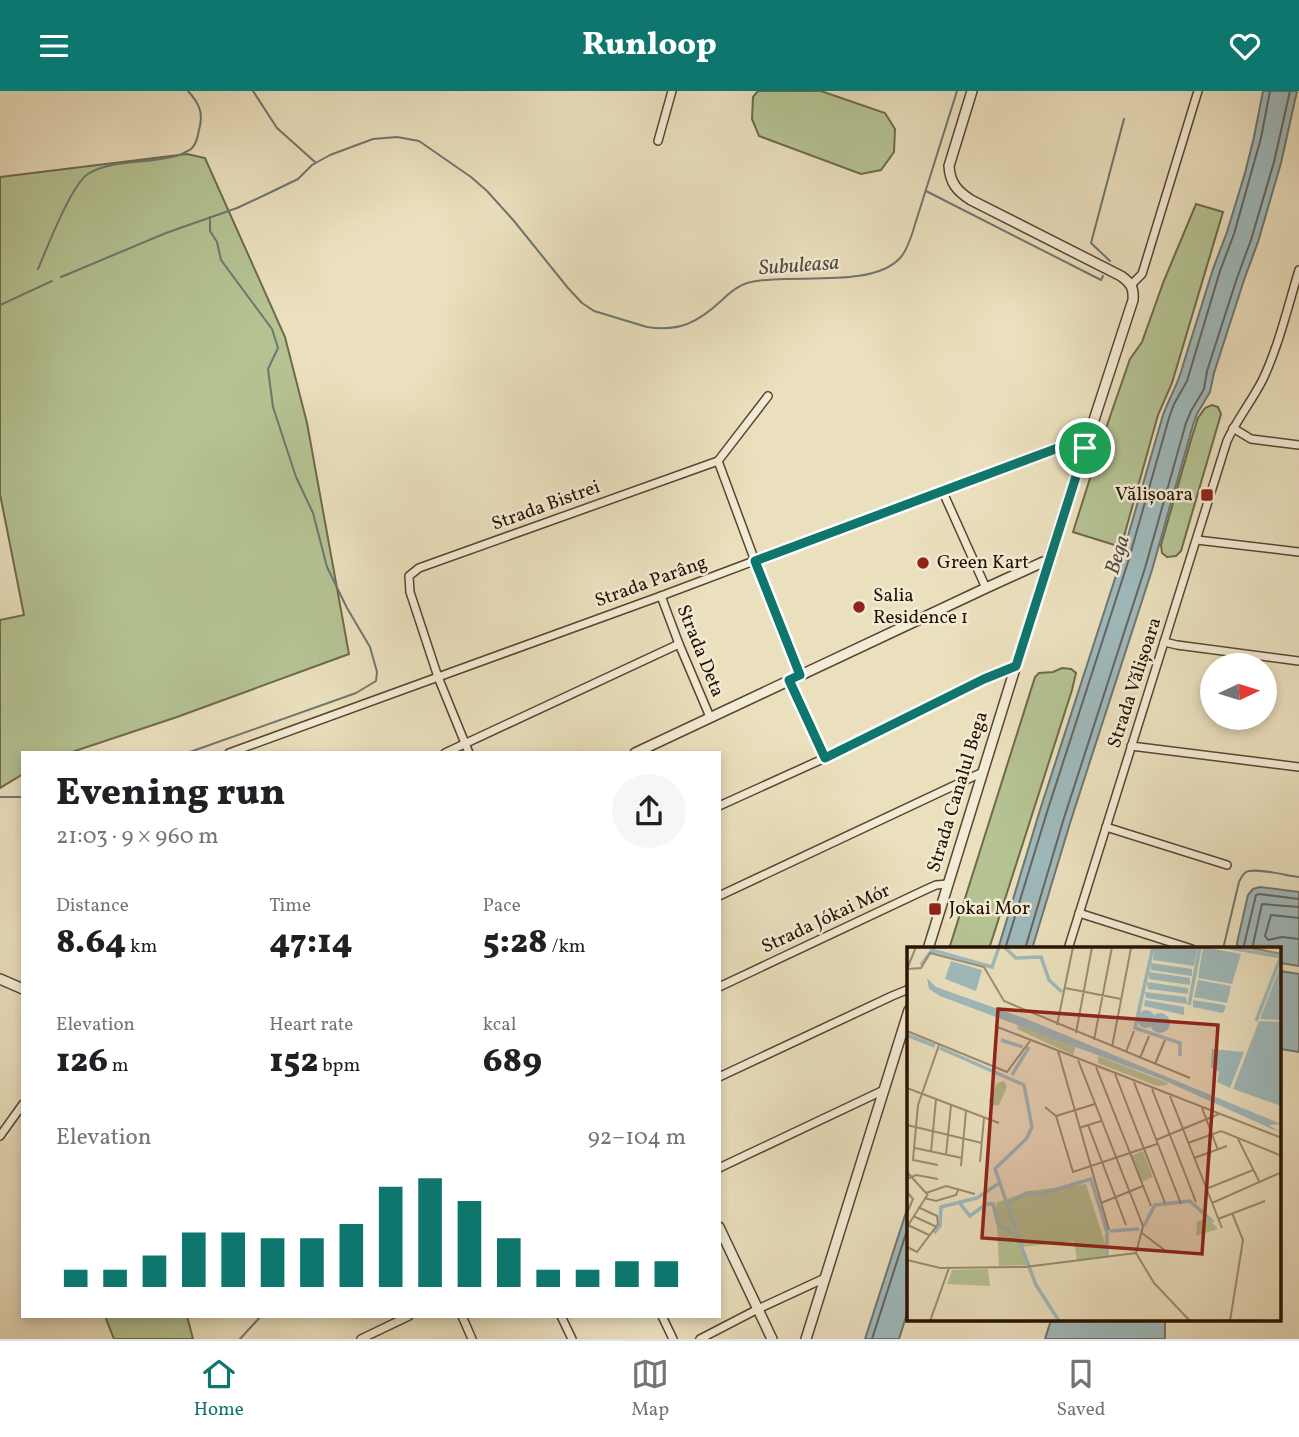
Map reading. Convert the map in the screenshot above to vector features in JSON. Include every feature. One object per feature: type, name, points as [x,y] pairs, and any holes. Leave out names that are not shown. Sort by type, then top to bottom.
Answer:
[{"type":"street","points":[[658,141],[672,91]]},
{"type":"street","points":[[972,91],[949,166],[956,188],[971,200],[1121,276],[1131,285],[1142,274],[1198,91]]},
{"type":"street","name":"Strada Vălișoara","points":[[1069,947],[1227,441],[1262,381],[1299,269]]},
{"type":"street","name":"Strada Canalul Bega","points":[[929,947],[1048,562],[1133,300],[1131,285]]},
{"type":"street","points":[[768,396],[718,461],[800,675]]},
{"type":"street","points":[[1233,428],[1251,439],[1299,445]]},
{"type":"street","name":"Strada Parâng","points":[[250,749],[1066,445],[1085,448]]},
{"type":"street","name":"Strada Bistrei","points":[[439,677],[410,591],[409,576],[414,571],[718,461]]},
{"type":"street","points":[[942,490],[986,588]]},
{"type":"street","points":[[1197,540],[1299,552]]},
{"type":"street","points":[[639,751],[1042,562],[1048,562]]},
{"type":"street","name":"Strada Deta","points":[[661,596],[710,717]]},
{"type":"street","points":[[1164,642],[1299,661]]},
{"type":"street","points":[[448,751],[679,644]]},
{"type":"street","points":[[721,805],[1016,666]]},
{"type":"street","points":[[439,677],[468,751]]},
{"type":"street","points":[[789,680],[825,758]]},
{"type":"street","points":[[1131,746],[1299,767]]},
{"type":"street","points":[[721,895],[983,772]]},
{"type":"street","points":[[1106,827],[1227,865]]},
{"type":"street","name":"Strada Jókai Mór","points":[[721,986],[927,889],[948,884]]},
{"type":"street","points":[[1079,913],[1186,947]]},
{"type":"street","points":[[0,979],[21,988]]},
{"type":"street","points":[[721,1076],[907,990]]},
{"type":"street","points":[[806,1339],[907,1016]]},
{"type":"street","points":[[721,1167],[884,1090]]},
{"type":"street","points":[[0,1136],[21,1107]]},
{"type":"street","points":[[721,1231],[772,1339]]},
{"type":"street","points":[[700,1339],[825,1278]]},
{"type":"street","points":[[361,1339],[371,1337],[405,1318]]},
{"type":"street","points":[[462,1318],[472,1339]]},
{"type":"street","points":[[562,1318],[572,1339]]},
{"type":"street","points":[[663,1318],[673,1339]]},
{"type":"green space","points":[[758,91],[821,91],[885,113],[895,129],[894,152],[881,170],[861,174],[759,136],[752,119],[753,97]]},
{"type":"green space","points":[[187,154],[205,158],[285,337],[307,423],[349,654],[75,751],[21,751],[21,775],[0,788],[0,620],[24,615],[0,494],[0,177]]},
{"type":"green space","points":[[1196,204],[1223,212],[1172,383],[1158,415],[1121,547],[1073,532],[1130,359],[1142,342]]},
{"type":"green space","points":[[1212,405],[1218,407],[1221,414],[1181,551],[1176,556],[1167,557],[1162,553],[1161,545],[1191,440],[1198,418],[1205,408]]},
{"type":"green space","points":[[1062,668],[1076,673],[990,947],[950,947],[1035,677],[1039,673]]},
{"type":"green space","points":[[106,1318],[188,1318],[193,1339],[114,1339]]},
{"type":"water","points":[[1263,91],[1297,91],[1281,163],[1258,242],[1210,392],[1193,425],[1152,570],[1033,947],[999,947],[1121,560],[1163,415],[1179,378],[1227,232],[1254,137]]},
{"type":"water","points":[[1260,887],[1299,892],[1299,966],[1282,963],[1282,947],[1237,947],[1248,895],[1253,889]]},
{"type":"water","points":[[1282,971],[1299,974],[1299,1052],[1282,1049]]},
{"type":"water","points":[[907,1209],[907,1313],[899,1339],[865,1339]]},
{"type":"water","points":[[1051,1321],[1165,1321],[1165,1339],[1045,1339]]},
{"type":"waterway","points":[[38,269],[67,203],[81,180],[88,174],[109,166],[171,157],[193,147],[198,135],[201,113],[188,91]]},
{"type":"waterway","points":[[253,91],[277,128],[315,162]]},
{"type":"waterway","name":"Subuleasa","points":[[61,277],[166,233],[237,208],[298,179],[312,165],[330,155],[373,139],[397,137],[419,141],[487,191],[582,303],[594,311],[647,327],[679,327],[704,315],[733,290],[747,283],[870,274],[887,268],[900,258],[911,237],[957,91]]},
{"type":"waterway","points":[[1110,261],[1091,243],[1124,119]]},
{"type":"waterway","points":[[926,191],[1101,280],[1103,276]]},
{"type":"waterway","points":[[193,751],[356,693],[376,681],[377,672],[370,647],[327,567],[313,513],[296,477],[273,407],[268,369],[278,348],[272,329],[221,260],[217,242],[210,231],[210,217]]},
{"type":"waterway","points":[[0,305],[52,281]]},
{"type":"waterway","points":[[0,797],[21,797]]},
{"type":"waterway","points":[[1223,947],[1239,882],[1245,873],[1272,872],[1299,877]]},
{"type":"waterway","points":[[240,1339],[259,1318]]},
{"type":"place","name":"Vălișoara","points":[[1207,495]]},
{"type":"place","name":"Green Kart","points":[[923,563]]},
{"type":"place","name":"Salia Residence 1","points":[[859,607]]},
{"type":"place","name":"Jokai Mor","points":[[935,909]]},
{"type":"route","points":[[1066,445],[1085,448],[1016,666],[984,679],[825,758],[789,680],[800,675],[755,561],[1066,445]]},
{"type":"water label","name":"Bega","points":[[1118,555]]}]
